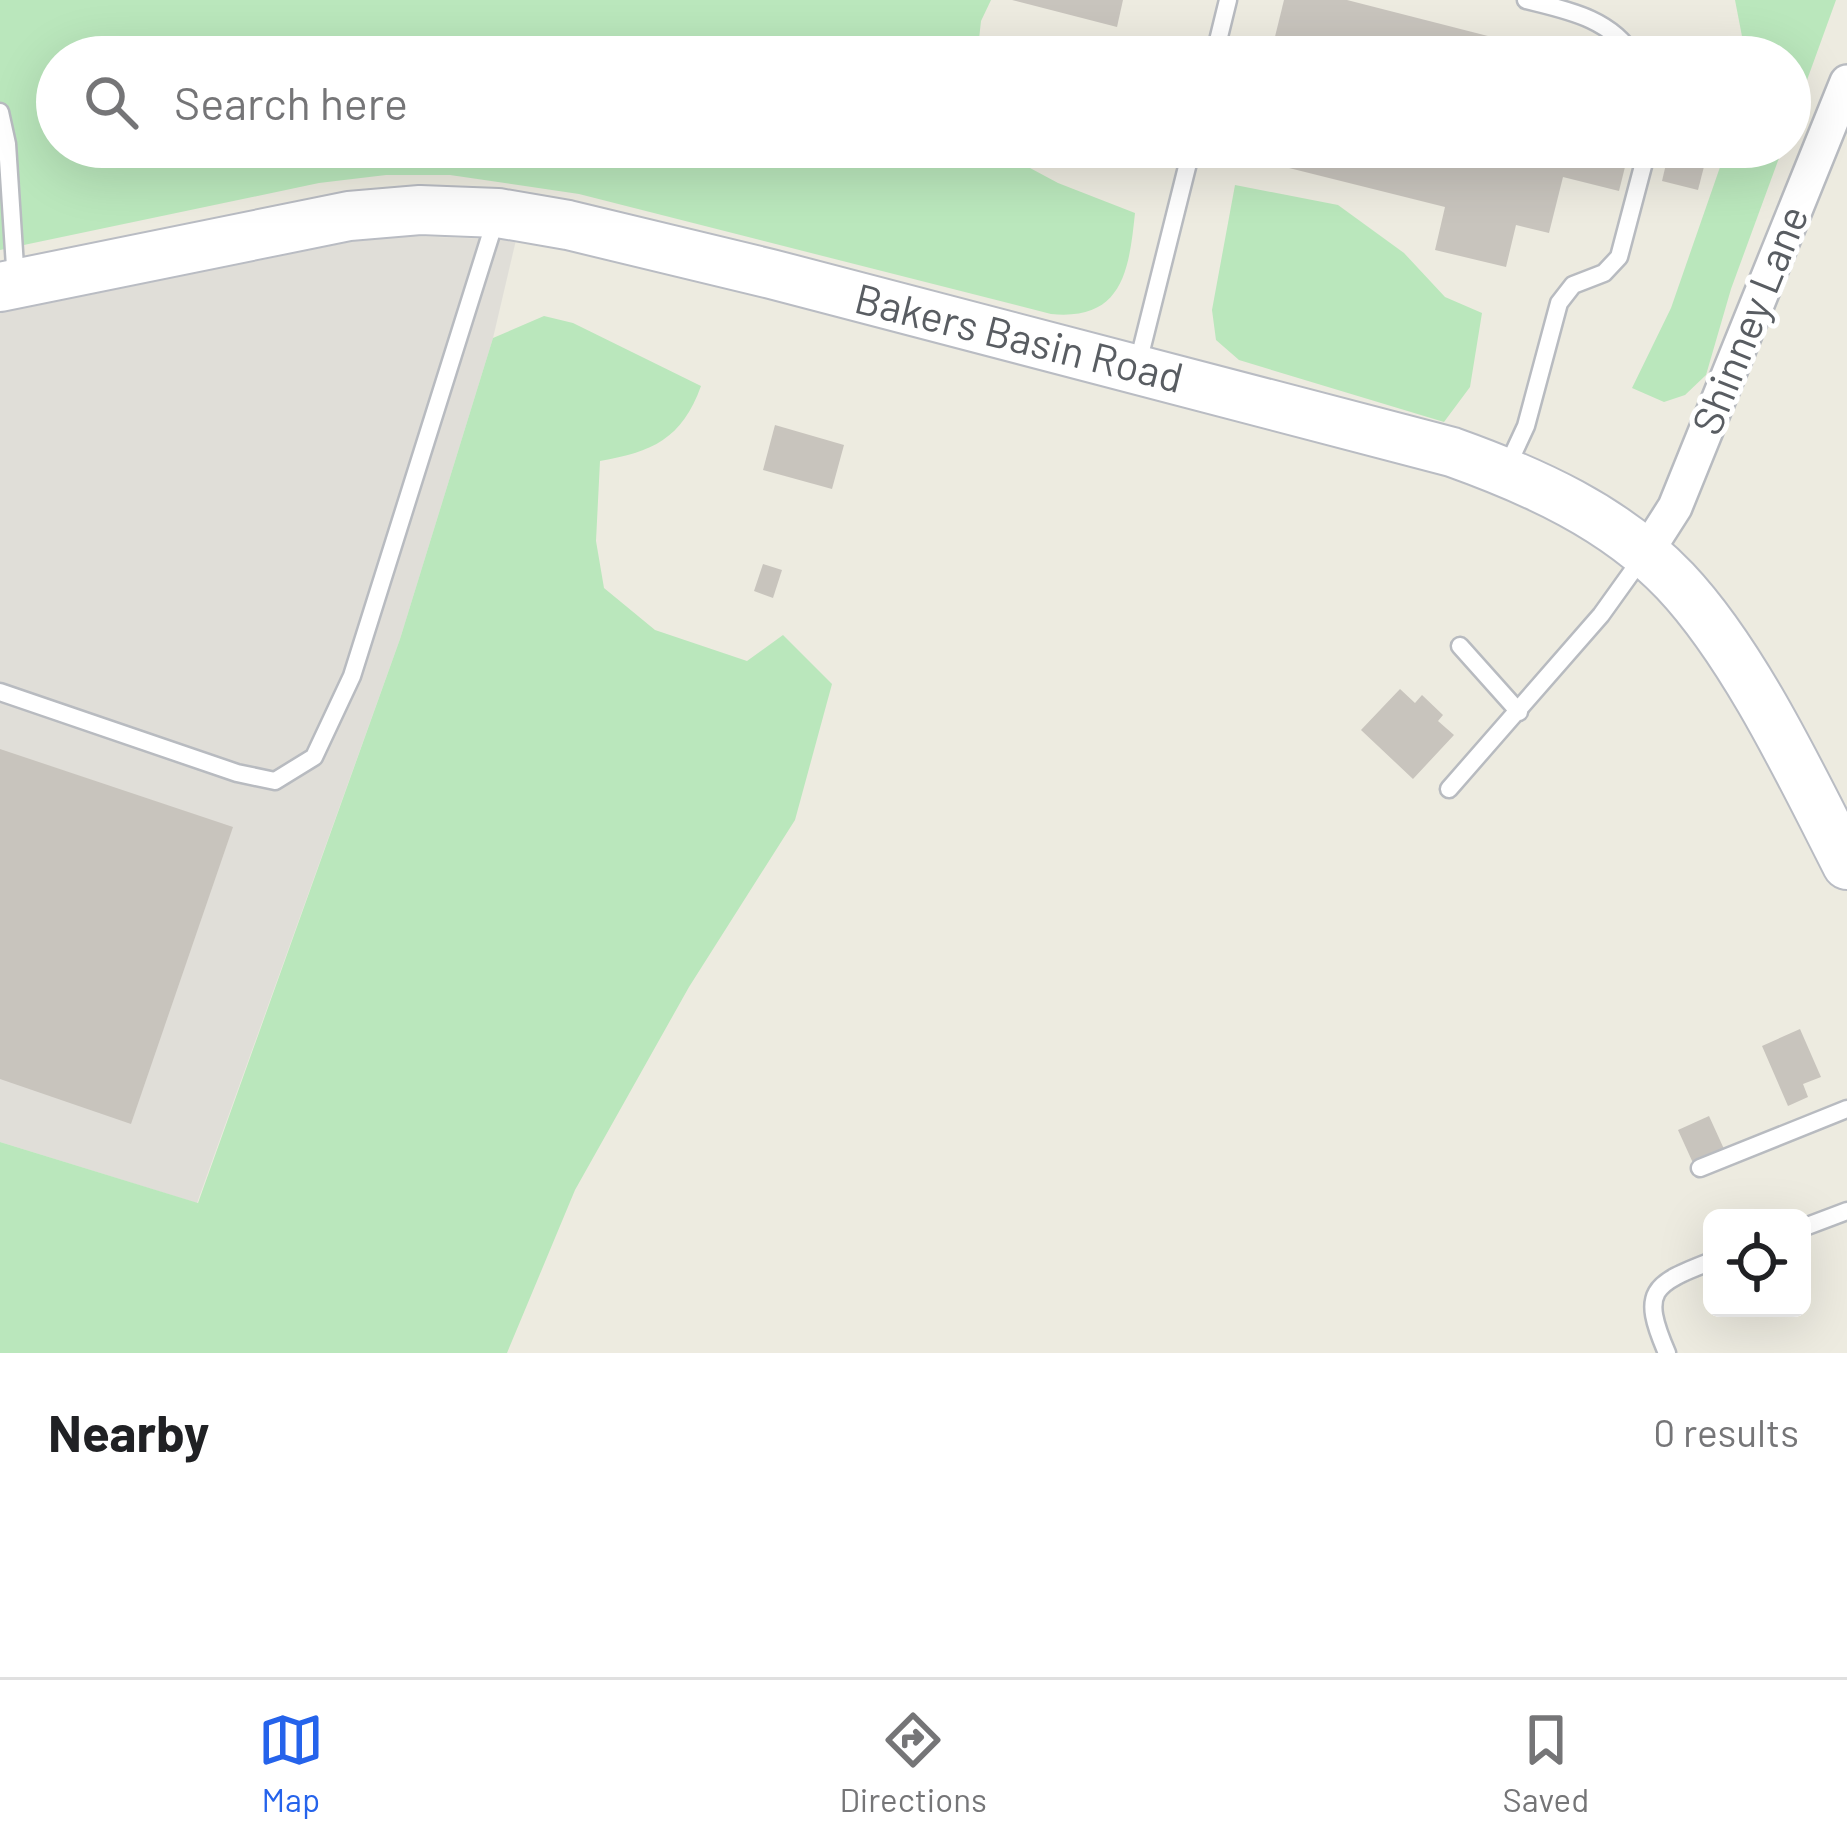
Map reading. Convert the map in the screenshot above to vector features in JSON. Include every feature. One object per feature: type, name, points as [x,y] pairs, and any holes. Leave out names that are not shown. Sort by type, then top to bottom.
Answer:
[{"type":"main road","name":"Bakers Basin Road","points":[[8,285],[349,216],[420,210],[498,213],[771,274],[1452,452],[1506,471],[1598,518],[1673,579],[1730,650],[1847,866]]},
{"type":"street","name":"Shinney Lane","points":[[1645,554],[1675,507],[1847,82]]},
{"type":"lane","points":[[1219,36],[1228,0]]},
{"type":"lane","points":[[1526,0],[1589,18],[1615,36]]},
{"type":"lane","points":[[0,112],[8,144],[8,285]]},
{"type":"lane","points":[[1137,368],[1187,168]]},
{"type":"lane","points":[[1506,471],[1526,426],[1559,303],[1574,285],[1604,273],[1619,257],[1642,168]]},
{"type":"lane","points":[[0,692],[237,773],[275,781],[314,758],[352,676],[498,213]]},
{"type":"lane","points":[[1449,789],[1601,615],[1645,554]]},
{"type":"lane","points":[[1460,646],[1519,712]]},
{"type":"lane","points":[[1700,1168],[1847,1109]]},
{"type":"lane","points":[[1811,1225],[1847,1211]]},
{"type":"lane","points":[[1667,1353],[1652,1318],[1652,1304],[1660,1287],[1675,1275],[1703,1264]]},
{"type":"shaded area","points":[[384,235],[516,240],[493,338],[400,639],[197,1203],[0,1142],[0,313]]},
{"type":"green space","points":[[0,0],[991,0],[979,36],[36,36],[36,168],[1030,168],[1135,213],[1118,288],[1094,309],[1075,314],[1051,314],[579,194],[450,175],[386,175],[319,183],[0,250]]},
{"type":"green space","points":[[1735,0],[1836,0],[1811,69],[1811,36],[1742,36]]},
{"type":"green space","points":[[1720,168],[1775,168],[1706,375],[1685,395],[1664,402],[1632,388],[1671,308]]},
{"type":"green space","points":[[1235,185],[1338,205],[1404,253],[1445,297],[1482,313],[1470,387],[1444,422],[1239,360],[1216,340],[1212,310]]},
{"type":"green space","points":[[544,316],[573,323],[701,386],[685,419],[663,440],[600,461],[596,541],[604,588],[655,630],[747,661],[783,635],[832,684],[795,820],[689,987],[575,1190],[507,1353],[0,1353],[0,1142],[198,1203],[400,639],[493,338]]},
{"type":"building","points":[[1012,0],[1123,0],[1117,27]]},
{"type":"building","points":[[1284,0],[1347,0],[1488,36],[1275,36]]},
{"type":"building","points":[[1289,168],[1625,168],[1619,191],[1563,177],[1549,233],[1516,225],[1506,267],[1435,250],[1445,207]]},
{"type":"building","points":[[1665,168],[1704,168],[1698,190],[1662,181]]},
{"type":"building","points":[[775,425],[844,445],[832,489],[763,470]]},
{"type":"building","points":[[763,564],[782,570],[773,598],[754,591]]},
{"type":"building","points":[[1400,689],[1415,703],[1422,695],[1443,715],[1438,721],[1454,735],[1413,779],[1361,730]]},
{"type":"building","points":[[0,749],[233,827],[131,1124],[0,1079]]},
{"type":"building","points":[[1800,1029],[1821,1077],[1803,1084],[1808,1097],[1788,1106],[1762,1046]]},
{"type":"building","points":[[1709,1116],[1724,1149],[1693,1163],[1678,1130]]}]
